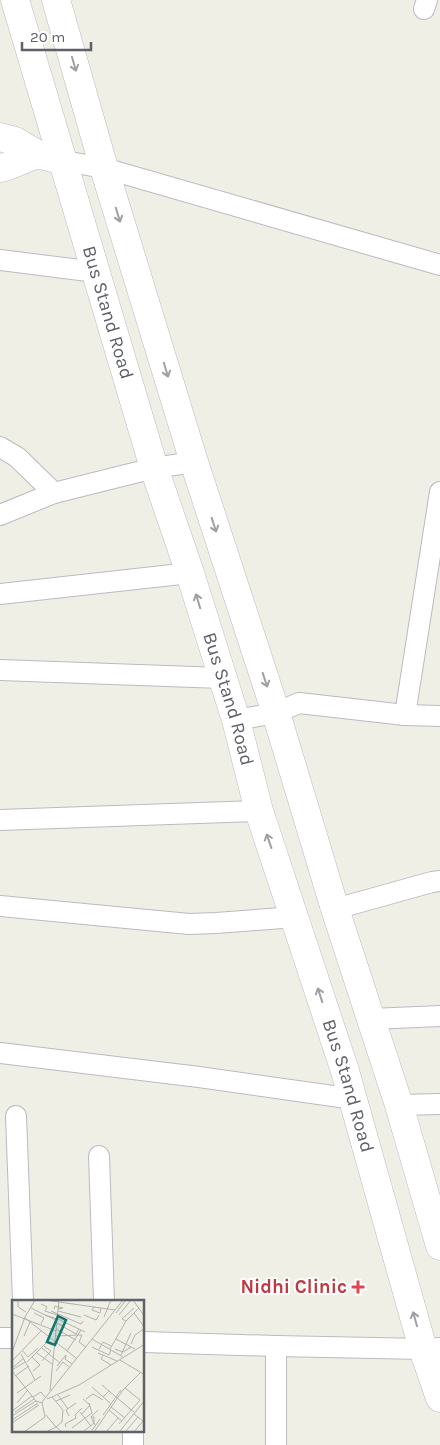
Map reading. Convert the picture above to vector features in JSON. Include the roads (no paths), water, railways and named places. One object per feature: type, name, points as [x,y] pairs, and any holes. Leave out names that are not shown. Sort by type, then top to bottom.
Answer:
[{"type":"street","name":"Bus Stand Road","points":[[16,0],[154,468],[190,573],[236,720],[259,811],[346,1071],[432,1348],[440,1398]]},
{"type":"street","name":"Bus Stand Road","points":[[56,0],[104,168],[194,462],[276,713],[335,909],[372,1018],[439,1237]]},
{"type":"street","points":[[0,137],[15,141],[37,154],[64,162],[104,168],[440,265]]},
{"type":"street","points":[[0,168],[37,154]]},
{"type":"street","points":[[0,260],[96,272]]},
{"type":"street","points":[[0,448],[17,457],[54,493]]},
{"type":"street","points":[[0,514],[54,493],[154,468],[194,462]]},
{"type":"street","points":[[405,715],[440,492]]},
{"type":"street","points":[[0,594],[190,573]]},
{"type":"street","points":[[0,670],[222,678]]},
{"type":"street","points":[[236,720],[276,713],[299,703],[405,715],[440,716]]},
{"type":"street","points":[[0,820],[259,811]]},
{"type":"street","points":[[335,909],[432,882],[440,882]]},
{"type":"street","points":[[0,906],[189,924],[294,917]]},
{"type":"street","points":[[372,1018],[440,1016]]},
{"type":"street","points":[[0,1053],[199,1077],[354,1099]]},
{"type":"street","points":[[346,1071],[386,1064]]},
{"type":"street","points":[[399,1105],[440,1104]]},
{"type":"street","points":[[16,1116],[23,1300]]},
{"type":"street","points":[[98,1156],[104,1300]]},
{"type":"street","points":[[145,1342],[432,1348]]},
{"type":"street","points":[[276,1346],[276,1445]]},
{"type":"street","points":[[133,1432],[133,1445]]},
{"type":"place","name":"Nidhi Clinic","points":[[358,1287]]}]
